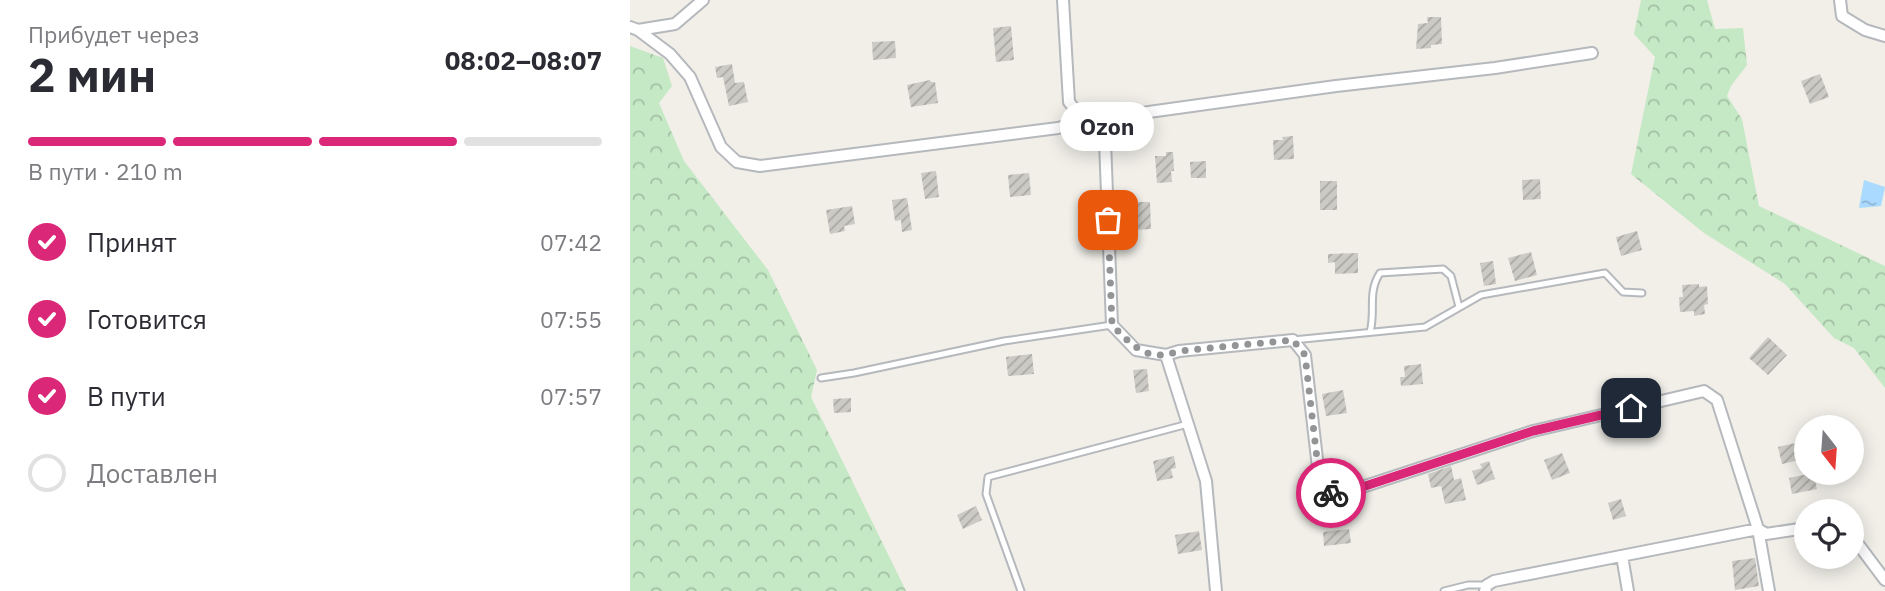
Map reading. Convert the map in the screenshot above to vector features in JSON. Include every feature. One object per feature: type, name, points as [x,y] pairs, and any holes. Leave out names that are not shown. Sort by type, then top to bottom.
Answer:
[{"type":"street","points":[[634,28],[675,24],[703,0]]},
{"type":"street","points":[[1063,0],[1069,102],[1105,141],[1112,325],[1136,350],[1166,355],[1179,351],[1293,340],[1305,355],[1320,485],[1332,493],[1347,492],[1533,431],[1704,391],[1717,400],[1758,529],[1769,591]]},
{"type":"street","points":[[1840,0],[1842,16],[1865,30],[1885,36]]},
{"type":"street","points":[[634,28],[670,54],[690,77],[721,147],[737,162],[760,166],[1058,128],[1084,121],[1592,53]]},
{"type":"street","points":[[1166,355],[1206,481],[1216,591]]},
{"type":"street","points":[[1486,588],[1622,556],[1758,529],[1766,534],[1794,530]]},
{"type":"street","points":[[1864,552],[1885,580]]},
{"type":"street","points":[[1622,556],[1628,591]]},
{"type":"lane","points":[[1370,332],[1372,285],[1380,273],[1443,269],[1451,275],[1459,307]]},
{"type":"lane","points":[[1293,340],[1425,327],[1481,295],[1605,273],[1623,292],[1642,293]]},
{"type":"lane","points":[[821,378],[1004,341],[1112,325]]},
{"type":"lane","points":[[1021,591],[986,494],[988,477],[1188,424]]},
{"type":"lane","points":[[1444,591],[1468,585],[1486,588]]},
{"type":"green space","points":[[1641,0],[1707,0],[1715,29],[1743,28],[1747,65],[1727,96],[1742,119],[1759,206],[1885,266],[1885,388],[1854,348],[1834,338],[1785,284],[1704,233],[1631,174],[1655,57],[1634,34]]},
{"type":"green space","points":[[630,46],[663,58],[672,86],[659,103],[684,161],[768,270],[817,370],[811,397],[906,591],[630,591]]},
{"type":"water","points":[[1864,180],[1885,187],[1881,206],[1859,208]]},
{"type":"building","points":[[1427,17],[1441,17],[1442,44],[1416,49],[1418,24],[1428,23]]},
{"type":"building","points":[[1011,26],[1014,60],[996,62],[993,28]]},
{"type":"building","points":[[895,41],[896,58],[873,60],[872,42]]},
{"type":"building","points":[[732,64],[735,83],[744,82],[748,102],[729,106],[723,77],[717,78],[715,67]]},
{"type":"building","points":[[1820,74],[1829,97],[1810,104],[1801,81]]},
{"type":"building","points":[[930,80],[935,82],[938,103],[911,107],[907,85]]},
{"type":"building","points":[[1293,136],[1294,159],[1274,160],[1273,140]]},
{"type":"building","points":[[1166,152],[1173,152],[1172,182],[1157,183],[1155,156],[1166,156]]},
{"type":"building","points":[[1206,161],[1206,178],[1191,178],[1190,162]]},
{"type":"building","points":[[936,171],[939,197],[925,199],[921,173]]},
{"type":"building","points":[[1029,173],[1031,195],[1010,197],[1008,175]]},
{"type":"building","points":[[1540,179],[1541,199],[1523,200],[1522,180]]},
{"type":"building","points":[[1320,181],[1337,181],[1337,210],[1320,210]]},
{"type":"building","points":[[907,198],[912,230],[902,232],[901,220],[895,221],[892,200]]},
{"type":"building","points":[[1133,202],[1150,202],[1151,229],[1134,230]]},
{"type":"building","points":[[852,206],[855,224],[844,226],[845,231],[830,234],[826,210]]},
{"type":"building","points":[[1637,231],[1642,250],[1621,256],[1616,237]]},
{"type":"building","points":[[1531,252],[1537,275],[1515,281],[1508,258]]},
{"type":"building","points":[[1358,253],[1358,273],[1335,274],[1335,262],[1328,263],[1328,254]]},
{"type":"building","points":[[1493,261],[1496,284],[1484,286],[1480,263]]},
{"type":"building","points":[[1699,284],[1699,287],[1707,286],[1708,304],[1704,305],[1705,314],[1694,316],[1694,311],[1680,312],[1679,297],[1683,297],[1682,285]]},
{"type":"building","points":[[1768,337],[1787,355],[1768,375],[1749,358]]},
{"type":"building","points":[[1032,354],[1034,374],[1008,376],[1006,357]]},
{"type":"building","points":[[1421,364],[1423,384],[1401,386],[1400,377],[1405,377],[1404,366]]},
{"type":"building","points":[[1147,369],[1149,391],[1136,393],[1133,370]]},
{"type":"building","points":[[1343,390],[1347,413],[1326,416],[1322,394]]},
{"type":"building","points":[[851,398],[851,412],[834,413],[833,399]]},
{"type":"building","points":[[1794,443],[1794,461],[1782,464],[1778,447]]},
{"type":"building","points":[[1562,453],[1570,473],[1552,480],[1544,460]]},
{"type":"building","points":[[1174,456],[1176,468],[1171,469],[1173,478],[1157,481],[1153,461]]},
{"type":"building","points":[[1489,461],[1495,479],[1477,485],[1472,471],[1482,468],[1480,464]]},
{"type":"building","points":[[1451,466],[1454,480],[1461,478],[1466,500],[1445,504],[1441,486],[1431,488],[1428,474]]},
{"type":"building","points":[[1794,477],[1794,485],[1816,485],[1817,489],[1792,494],[1789,478]]},
{"type":"building","points":[[1621,499],[1626,516],[1613,520],[1608,503]]},
{"type":"building","points":[[976,506],[982,520],[963,529],[957,515]]},
{"type":"building","points":[[1349,529],[1351,543],[1324,546],[1323,532]]},
{"type":"building","points":[[1199,531],[1202,550],[1178,554],[1175,535]]},
{"type":"building","points":[[1755,558],[1759,586],[1735,590],[1732,561]]},
{"type":"way so far","points":[[1108,220],[1112,325],[1136,350],[1166,355],[1179,351],[1293,340],[1305,355],[1320,485],[1331,493]]},
{"type":"place","name":"Ozon","points":[[1108,220]]},
{"type":"route","points":[[1331,493],[1347,492],[1533,431],[1631,408]]}]
